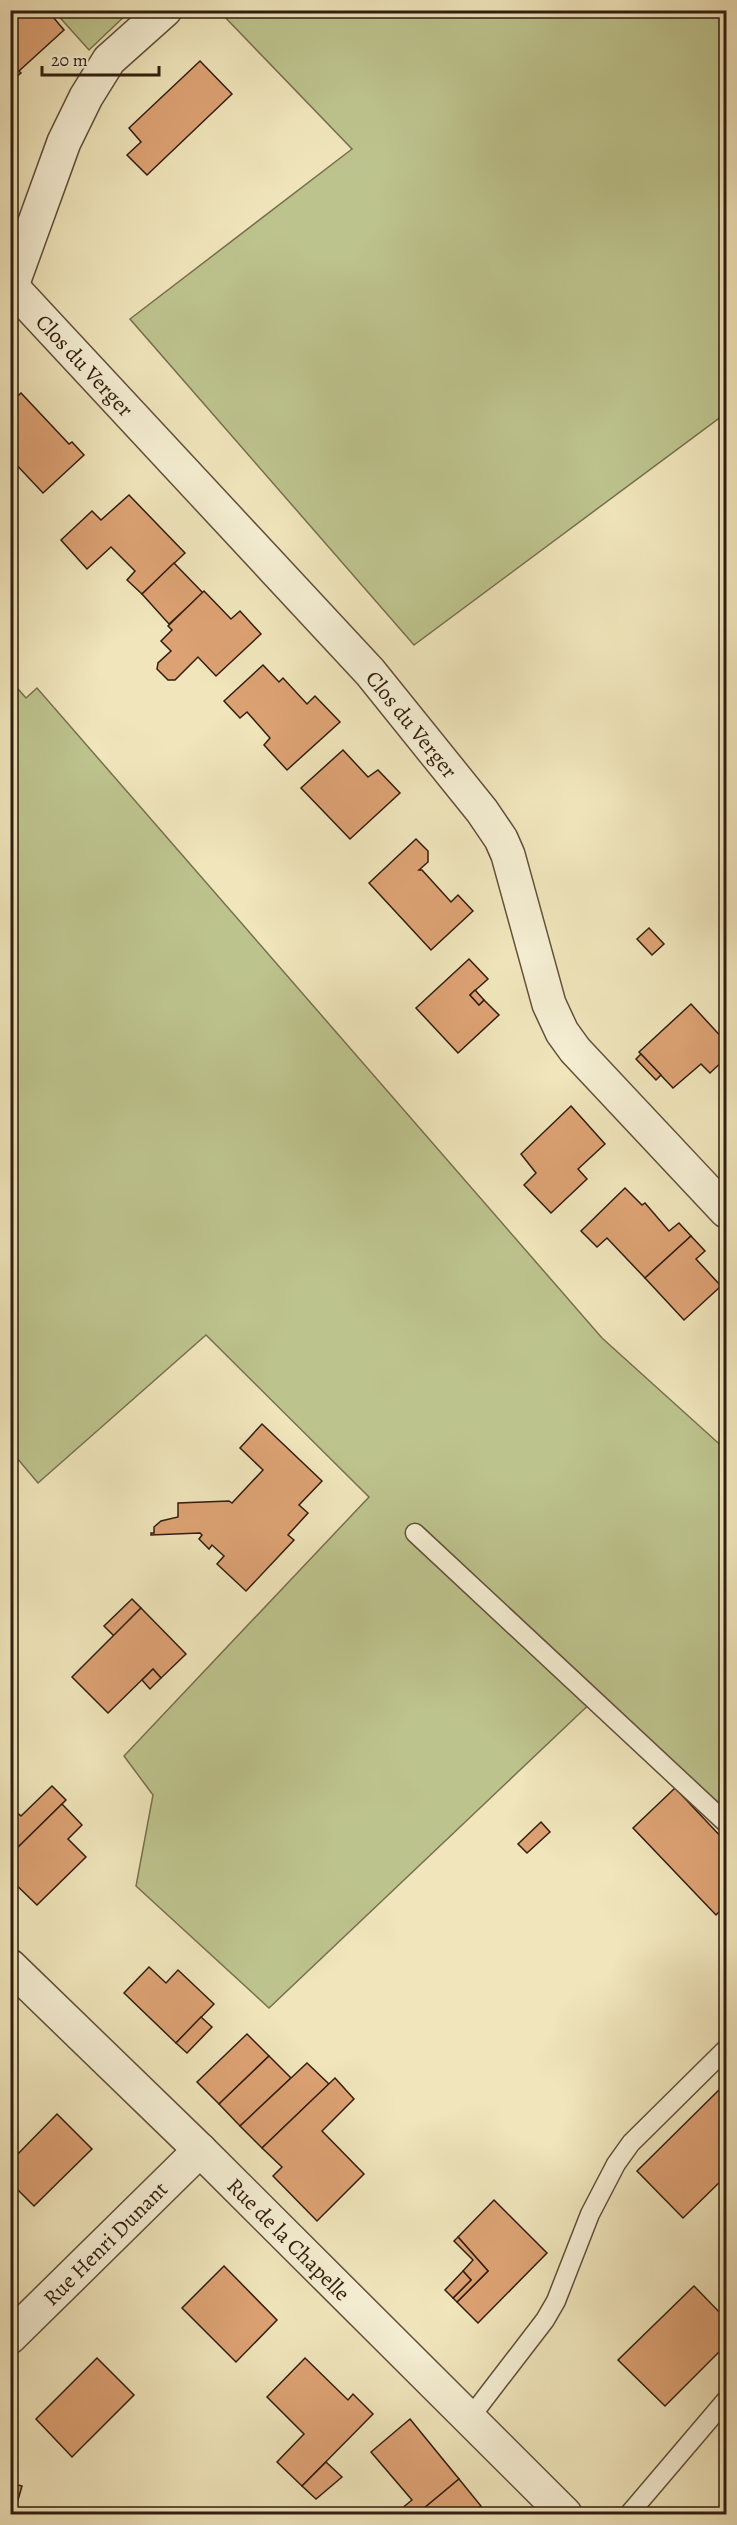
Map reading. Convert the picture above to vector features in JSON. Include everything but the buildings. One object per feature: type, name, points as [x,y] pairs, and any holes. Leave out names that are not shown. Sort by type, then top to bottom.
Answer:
[{"type":"street","points":[[11,289],[64,142],[86,97],[109,60],[165,10]]},
{"type":"street","name":"Clos du Verger","points":[[11,289],[370,672],[482,811],[501,839],[508,855],[549,1004],[562,1032],[575,1050],[726,1211]]},
{"type":"street","name":"Rue de la Chapelle","points":[[10,1966],[200,2150],[565,2514]]},
{"type":"street","name":"Rue Henri Dunant","points":[[10,2337],[200,2150]]},
{"type":"lane","points":[[415,1533],[726,1823]]},
{"type":"lane","points":[[469,2420],[550,2311],[590,2214],[616,2164],[631,2143],[726,2049]]},
{"type":"lane","points":[[628,2514],[726,2400]]},
{"type":"green space","points":[[54,11],[130,11],[89,50]]},
{"type":"green space","points":[[219,11],[726,11],[726,413],[414,645],[130,319],[352,149]]},
{"type":"green space","points":[[11,681],[26,698],[37,688],[602,1338],[726,1450],[726,1811],[598,1696],[269,2008],[136,1886],[153,1795],[124,1756],[369,1497],[206,1335],[38,1483],[11,1451]]}]
